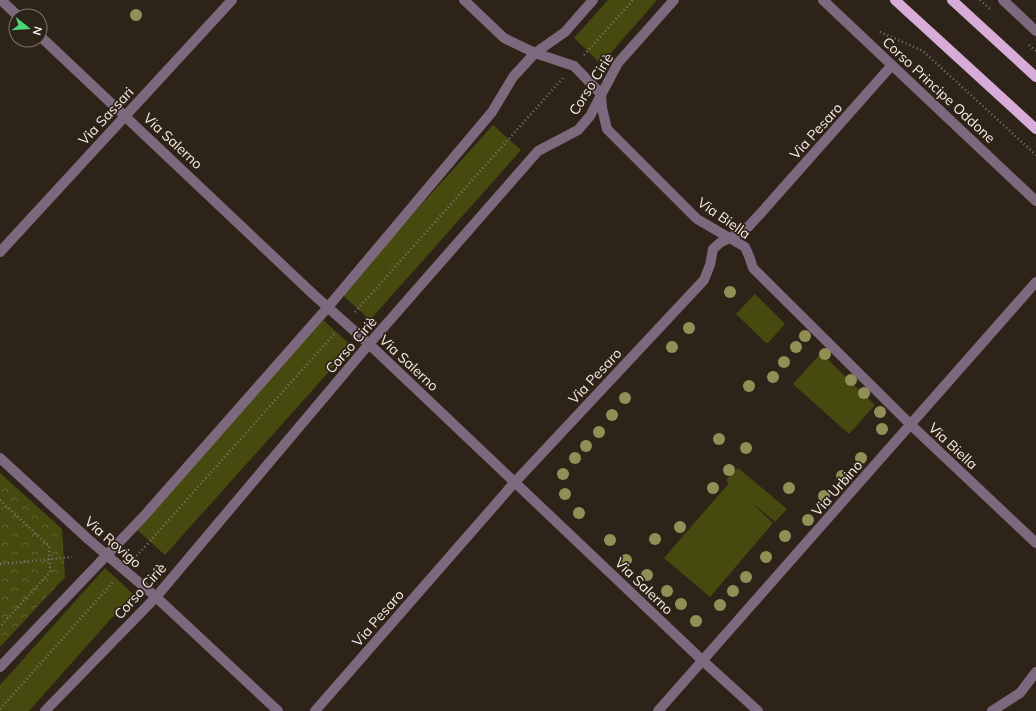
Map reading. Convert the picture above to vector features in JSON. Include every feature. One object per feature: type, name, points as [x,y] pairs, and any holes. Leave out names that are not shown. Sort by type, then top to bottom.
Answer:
[{"type":"main road","points":[[896,0],[1036,129]]},
{"type":"main road","points":[[952,0],[1036,77]]},
{"type":"street","points":[[1,0],[10,8]]},
{"type":"street","name":"Via Sassari","points":[[0,252],[232,0]]},
{"type":"street","points":[[464,0],[504,38],[535,53],[574,66],[601,94]]},
{"type":"street","points":[[0,667],[108,556],[328,307],[492,112],[513,77],[535,53],[564,32],[593,0]]},
{"type":"street","name":"Corso Ciriè","points":[[45,711],[156,597],[369,344],[538,152],[578,130],[590,116],[618,63],[674,0]]},
{"type":"street","name":"Corso Principe Oddone","points":[[823,0],[1036,201]]},
{"type":"street","points":[[1003,0],[1036,30]]},
{"type":"street","name":"Via Salerno","points":[[48,44],[369,344],[703,661],[758,711]]},
{"type":"street","name":"Via Pesaro","points":[[315,711],[515,482],[704,280],[710,265],[713,249],[721,242],[748,226],[761,213],[892,65]]},
{"type":"street","name":"Via Biella","points":[[601,94],[602,108],[607,129],[697,219],[745,247],[750,256],[753,268],[911,425],[1036,543]]},
{"type":"street","name":"Via Urbino","points":[[658,711],[1036,282]]},
{"type":"street","name":"Via Rovigo","points":[[0,458],[108,556],[156,597],[278,711]]},
{"type":"street","points":[[992,711],[1020,693],[1036,672]]},
{"type":"path","points":[[0,709],[633,0]]},
{"type":"path","points":[[875,27],[880,32],[923,51],[1036,155]]},
{"type":"path","points":[[0,500],[49,546],[50,572],[0,626]]},
{"type":"path","points":[[0,564],[72,557]]},
{"type":"green space","points":[[608,0],[657,0],[601,64],[574,38]]},
{"type":"green space","points":[[493,125],[521,150],[370,320],[341,294]]},
{"type":"green space","points":[[755,294],[785,324],[768,343],[766,343],[736,314]]},
{"type":"green space","points":[[323,320],[352,346],[165,555],[136,529]]},
{"type":"green space","points":[[821,353],[875,405],[849,434],[793,384]]},
{"type":"green space","points":[[738,468],[787,509],[775,522],[750,501],[773,523],[710,597],[664,558],[729,483],[726,480]]},
{"type":"green space","points":[[0,473],[62,529],[65,577],[0,647]]},
{"type":"green space","points":[[105,568],[133,594],[29,711],[0,711],[0,685]]}]
